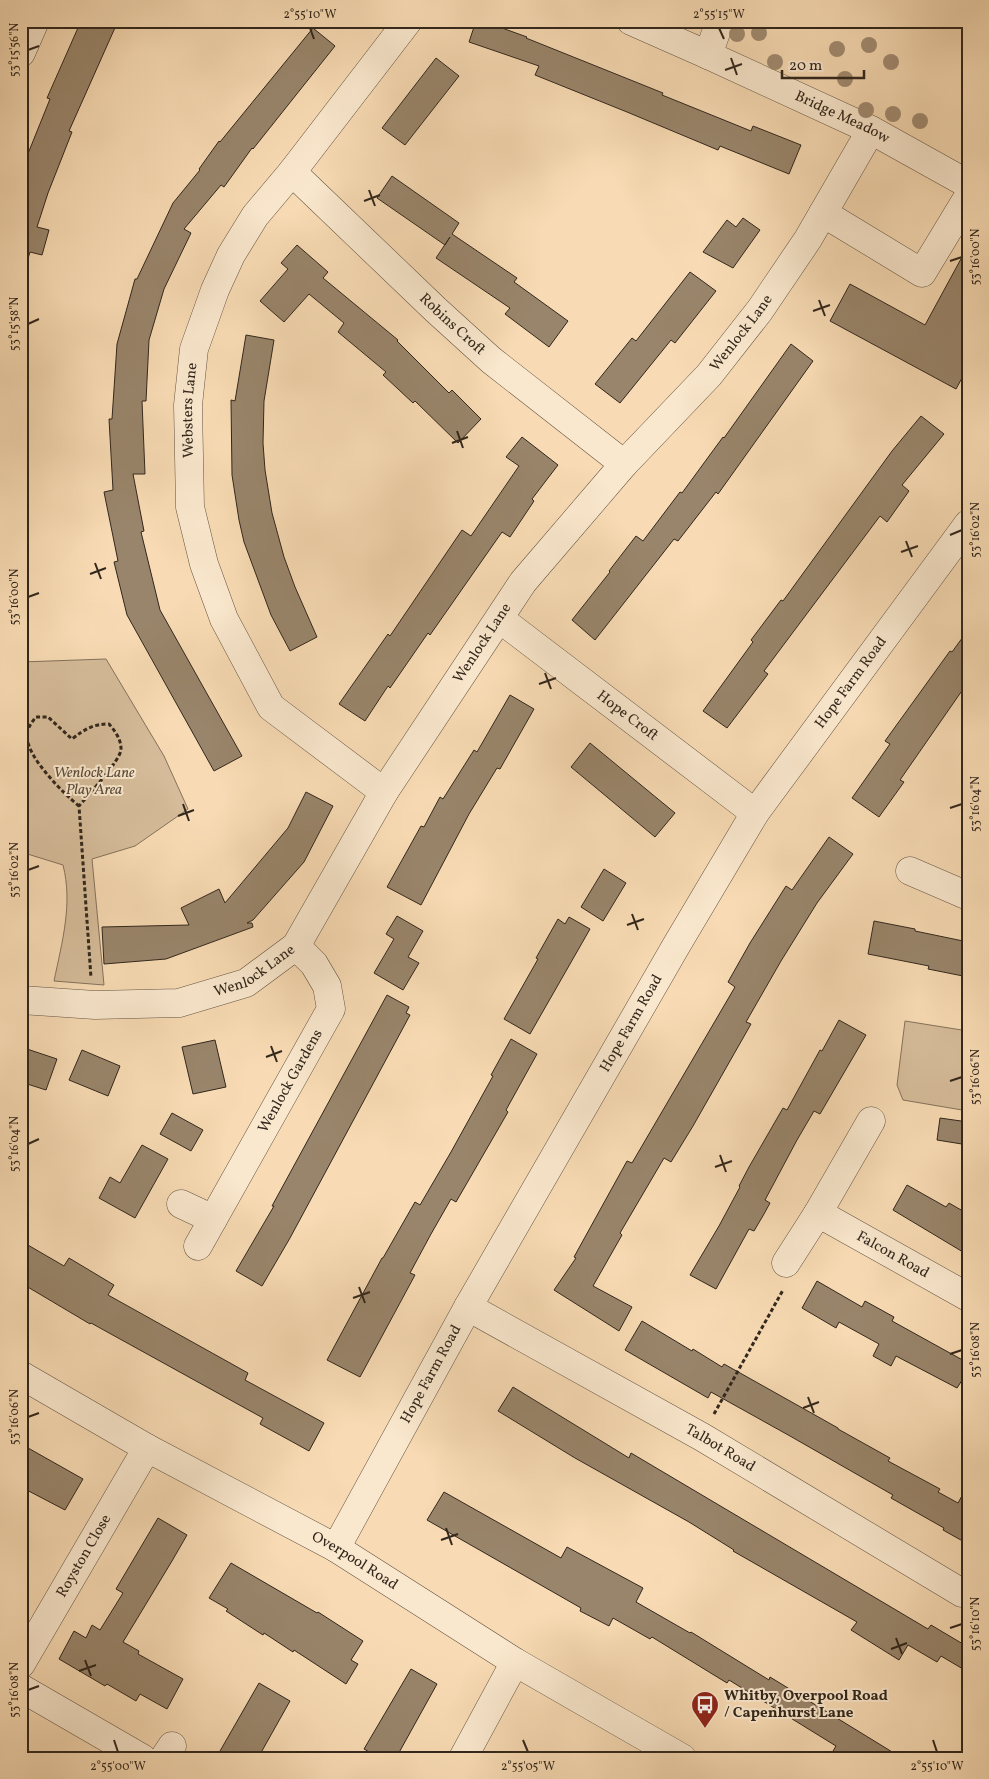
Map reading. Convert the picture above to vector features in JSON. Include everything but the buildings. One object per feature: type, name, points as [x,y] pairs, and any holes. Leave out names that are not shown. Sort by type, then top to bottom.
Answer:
[{"type":"street","points":[[21,53],[35,21]]},
{"type":"street","name":"Websters Lane","points":[[384,792],[271,707],[224,619],[204,564],[190,507],[188,405],[194,349],[215,290],[231,255],[255,216],[292,172],[408,21]]},
{"type":"street","name":"Bridge Meadow","points":[[631,21],[871,130],[968,184]]},
{"type":"street","points":[[708,55],[720,21]]},
{"type":"street","name":"Wenlock Lane","points":[[21,1000],[95,1005],[179,1003],[246,983],[296,946],[384,792],[523,582],[624,464],[709,375],[760,310],[808,239],[871,130]]},
{"type":"street","name":"Robins Croft","points":[[292,172],[491,360],[624,464]]},
{"type":"street","points":[[823,213],[922,273],[968,196]]},
{"type":"street","name":"Hope Farm Road","points":[[336,1548],[468,1308],[671,954],[755,812],[968,524]]},
{"type":"street","name":"Hope Croft","points":[[500,619],[755,812]]},
{"type":"street","points":[[910,871],[968,896]]},
{"type":"street","name":"Wenlock Gardens","points":[[198,1246],[331,1009],[327,986],[314,964],[296,946]]},
{"type":"street","points":[[786,1263],[818,1213],[871,1121]]},
{"type":"street","points":[[181,1204],[213,1219]]},
{"type":"street","name":"Falcon Road","points":[[818,1213],[968,1297]]},
{"type":"street","name":"Talbot Road","points":[[468,1308],[702,1437],[962,1593],[968,1594]]},
{"type":"street","name":"Overpool Road","points":[[21,1375],[147,1448],[336,1548],[515,1662],[682,1758]]},
{"type":"street","name":"Royston Close","points":[[21,1664],[147,1448]]},
{"type":"street","points":[[463,1758],[515,1662]]},
{"type":"street","points":[[21,1688],[142,1758]]},
{"type":"path","points":[[79,806],[64,794],[30,750],[26,737],[29,726],[36,717],[48,717],[72,739],[82,731],[97,724],[109,724],[118,735],[121,749],[118,759],[79,806],[90,975],[95,1005]]},
{"type":"path","points":[[702,1437],[786,1284],[786,1263]]},
{"type":"green space","name":"Wenlock Lane Play Area","points":[[106,659],[164,756],[188,809],[135,846],[92,859],[104,985],[54,981],[67,909],[66,880],[63,865],[21,852],[21,662]]},
{"type":"green space","points":[[905,1021],[968,1031],[968,1111],[903,1100],[897,1085]]},
{"type":"place","name":"Whitby, Overpool Road / Capenhurst Lane","points":[[705,1729]]}]
